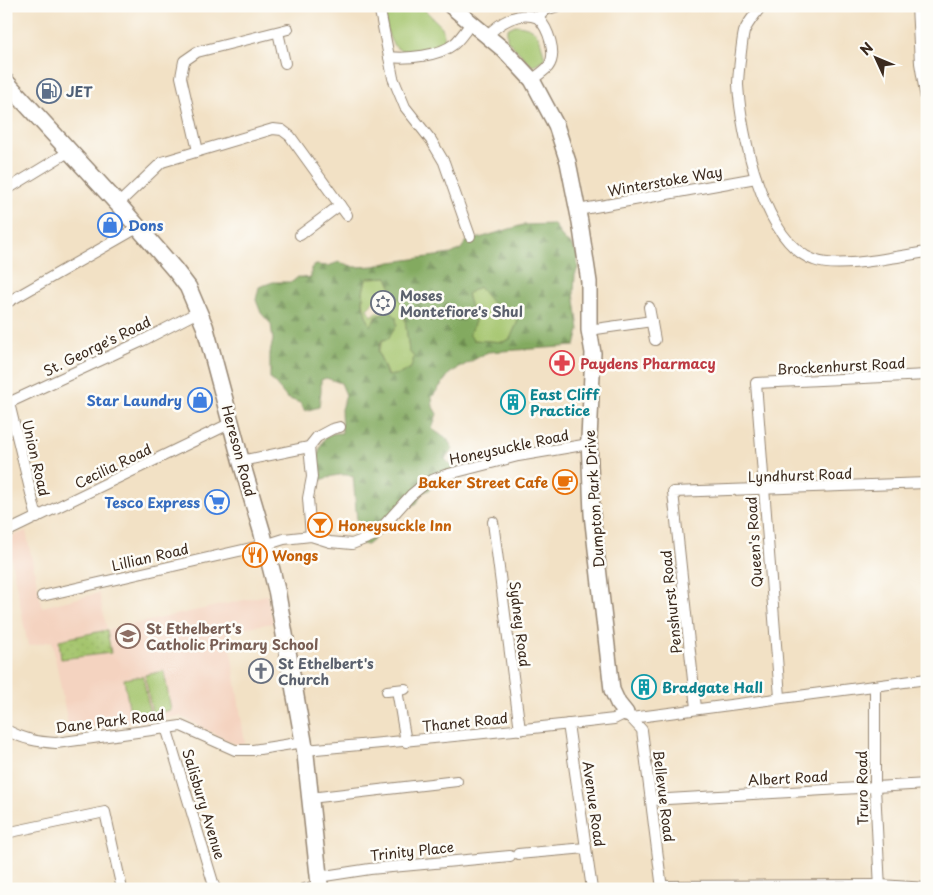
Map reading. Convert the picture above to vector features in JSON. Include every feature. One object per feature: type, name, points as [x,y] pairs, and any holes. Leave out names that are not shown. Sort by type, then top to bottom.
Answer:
[{"type":"main road","name":"Hereson Road","points":[[6,82],[138,226],[188,287],[204,327],[265,545],[280,609],[305,746],[315,885]]},
{"type":"street","points":[[379,6],[393,78],[404,107],[431,140],[444,162],[470,236]]},
{"type":"street","name":"Dumpton Park Drive","points":[[451,6],[516,62],[532,80],[549,110],[563,144],[578,210],[589,282],[592,353],[589,444],[592,514],[612,690],[618,703],[629,715]]},
{"type":"street","points":[[538,18],[545,10],[558,6]]},
{"type":"street","points":[[761,6],[744,31],[738,83],[744,126],[756,178],[768,209],[782,235],[799,252],[814,261],[836,265],[927,252]]},
{"type":"street","points":[[917,6],[920,63],[927,105]]},
{"type":"street","points":[[487,36],[506,20],[528,16],[538,18],[546,28],[552,55],[548,66],[532,80]]},
{"type":"street","points":[[390,57],[405,58],[442,51],[454,44],[471,23]]},
{"type":"street","points":[[198,151],[181,77],[184,61],[197,52],[283,31],[285,63]]},
{"type":"street","points":[[118,204],[162,162],[273,129],[282,130],[290,136],[347,215]]},
{"type":"street","points":[[6,190],[70,151]]},
{"type":"street","name":"Winterstoke Way","points":[[578,210],[756,178]]},
{"type":"street","points":[[300,235],[340,205]]},
{"type":"street","points":[[6,303],[138,226]]},
{"type":"street","points":[[650,307],[655,340]]},
{"type":"street","name":"St. George's Road","points":[[8,404],[140,342],[198,312]]},
{"type":"street","points":[[590,330],[652,321]]},
{"type":"street","name":"Brockenhurst Road","points":[[756,384],[927,375]]},
{"type":"street","name":"Queen's Road","points":[[756,384],[780,697]]},
{"type":"street","name":"Union Road","points":[[8,404],[37,518]]},
{"type":"street","name":"Cecilia Road","points":[[6,532],[231,424]]},
{"type":"street","points":[[241,461],[309,447],[317,437],[332,429],[340,428]]},
{"type":"street","name":"Honeysuckle Road","points":[[265,545],[284,539],[311,536],[330,542],[352,544],[375,535],[411,495],[427,482],[445,475],[518,456],[589,444]]},
{"type":"street","points":[[309,447],[312,477],[308,498],[311,536]]},
{"type":"street","name":"Lyndhurst Road","points":[[673,492],[927,483]]},
{"type":"street","name":"Penshurst Road","points":[[673,492],[696,708]]},
{"type":"street","name":"Sydney Road","points":[[493,522],[520,730]]},
{"type":"street","name":"Lillian Road","points":[[42,596],[265,545]]},
{"type":"street","name":"Thanet Road","points":[[305,746],[406,742],[520,730],[927,679]]},
{"type":"street","name":"Truro Road","points":[[876,686],[875,787],[880,887]]},
{"type":"street","points":[[396,690],[406,742]]},
{"type":"street","name":"Bellevue Road","points":[[629,715],[642,730],[662,887]]},
{"type":"street","name":"Avenue Road","points":[[568,724],[592,889]]},
{"type":"street","name":"Dane Park Road","points":[[6,730],[25,739],[56,743],[181,726],[228,749],[253,750],[305,746]]},
{"type":"street","name":"Salisbury Avenue","points":[[166,727],[215,889]]},
{"type":"street","points":[[310,798],[457,781]]},
{"type":"street","name":"Albert Road","points":[[651,800],[927,784]]},
{"type":"street","points":[[6,833],[105,812],[122,889]]},
{"type":"street","name":"Trinity Place","points":[[315,885],[370,869],[586,848]]},
{"type":"street","points":[[662,887],[927,888]]},
{"type":"shaded area","name":"St Ethelbert's Catholic Primary School","points":[[26,531],[42,607],[99,593],[107,630],[267,595],[273,623],[228,630],[245,744],[235,744],[179,716],[69,730],[52,641],[28,646],[7,538]]},
{"type":"green space","points":[[383,6],[421,6],[442,27],[446,43],[441,46],[412,52],[403,51],[396,47],[388,35]]},
{"type":"green space","points":[[515,25],[530,28],[538,35],[545,59],[532,66],[507,40],[507,29]]},
{"type":"green space","points":[[554,224],[564,240],[572,245],[577,254],[578,268],[575,275],[574,292],[579,330],[575,346],[488,352],[450,373],[432,397],[433,407],[437,414],[432,429],[447,439],[453,449],[445,459],[450,464],[459,468],[439,481],[431,489],[422,493],[417,503],[404,510],[396,518],[393,529],[390,525],[367,545],[359,543],[353,476],[337,475],[321,480],[318,470],[318,456],[325,438],[332,434],[342,433],[341,409],[346,395],[341,383],[326,378],[321,380],[319,407],[305,411],[300,403],[287,398],[270,378],[270,353],[273,340],[271,324],[261,313],[256,300],[259,287],[273,282],[292,282],[298,277],[311,278],[311,268],[316,265],[328,266],[339,262],[355,267],[374,266],[451,254],[461,249],[466,242],[523,225]],"holes":[[[387,277],[395,296],[403,302],[409,351],[414,357],[411,368],[400,374],[387,376],[378,351],[382,340],[388,339],[397,325],[396,317],[389,310],[377,316],[371,326],[363,302],[363,290],[367,278]],[[479,287],[492,303],[510,313],[518,321],[510,339],[503,342],[473,340],[469,334],[475,322],[467,294]]]},
{"type":"green space","points":[[387,277],[395,296],[403,302],[409,351],[414,357],[411,368],[400,374],[388,376],[378,352],[383,340],[388,339],[397,325],[386,313],[375,318],[371,326],[363,302],[367,278]],"holes":[[[384,292],[389,293],[394,300],[393,304],[381,313],[377,312],[372,316],[367,309],[372,302]]]},
{"type":"green space","points":[[479,286],[499,308],[510,313],[518,321],[510,339],[503,342],[473,340],[468,334],[475,321],[467,294]]},
{"type":"green space","points":[[107,630],[111,653],[61,659],[59,640]]},
{"type":"green space","points":[[164,671],[171,710],[152,714],[145,675]]},
{"type":"green space","points":[[143,676],[150,715],[131,718],[124,679]]},
{"type":"place","name":"JET","points":[[49,91]]},
{"type":"place","name":"Dons","points":[[110,225]]},
{"type":"place","name":"Moses Montefiore's Shul","points":[[383,303]]},
{"type":"place","name":"Paydens Pharmacy","points":[[562,363]]},
{"type":"place","name":"Star Laundry","points":[[200,400]]},
{"type":"place","name":"East Cliff Practice","points":[[513,402]]},
{"type":"place","name":"Baker Street Cafe","points":[[565,482]]},
{"type":"place","name":"Tesco Express","points":[[217,502]]},
{"type":"place","name":"Honeysuckle Inn","points":[[320,525]]},
{"type":"place","name":"Wongs","points":[[255,555]]},
{"type":"place","name":"St Ethelbert's Catholic Primary School","points":[[128,636]]},
{"type":"place","name":"St Ethelbert's Church","points":[[261,671]]},
{"type":"place","name":"Bradgate Hall","points":[[644,687]]}]
